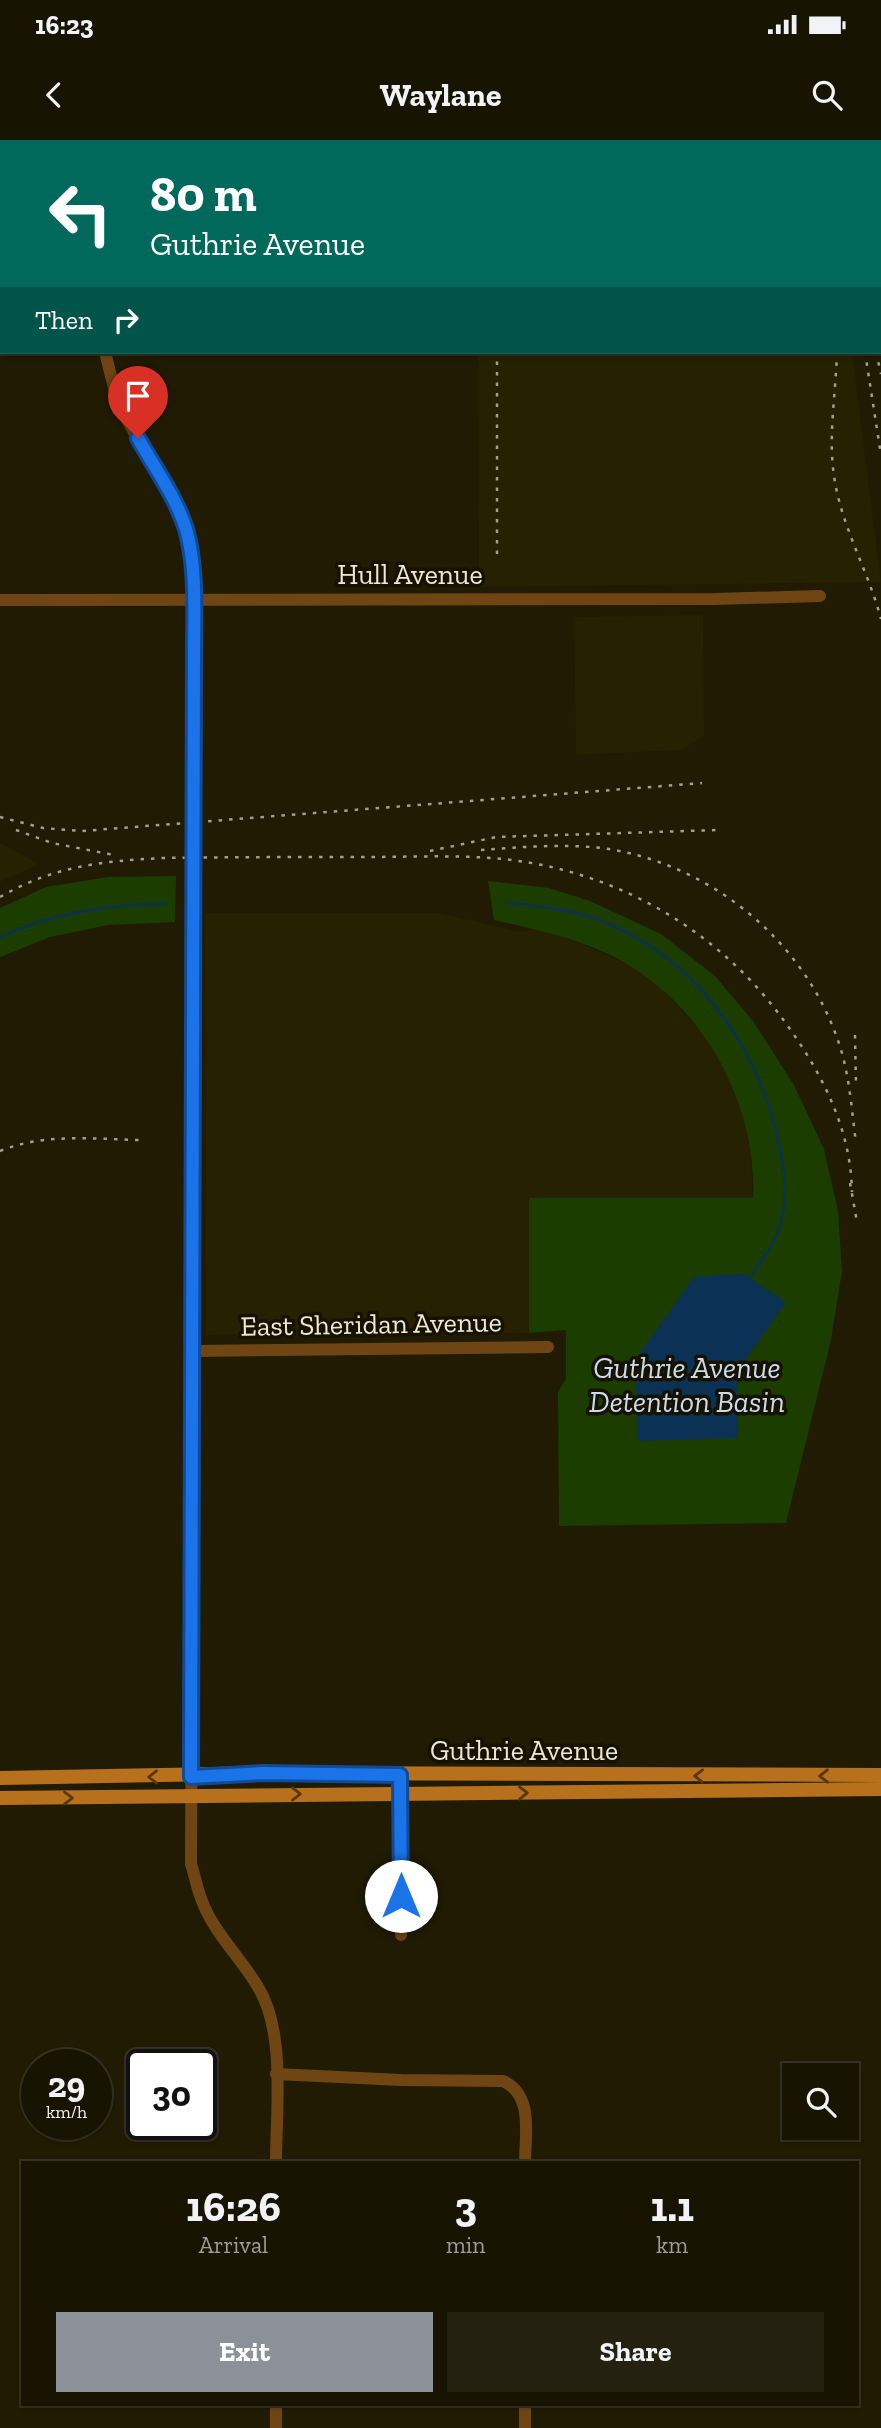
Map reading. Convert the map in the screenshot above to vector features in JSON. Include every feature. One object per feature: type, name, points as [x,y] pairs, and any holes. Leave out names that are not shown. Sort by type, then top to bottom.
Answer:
[{"type":"main road","name":"Guthrie Avenue","points":[[0,1778],[191,1777],[263,1773],[768,1783],[881,1789]]},
{"type":"main road","name":"Guthrie Avenue","points":[[0,1798],[400,1795],[768,1783],[881,1775]]},
{"type":"street","points":[[106,354],[118,404],[173,500],[185,527],[191,555],[194,1351],[191,1864],[202,1902],[240,1964],[259,1988],[272,2023],[276,2074],[276,2161]]},
{"type":"street","name":"Hull Avenue","points":[[0,600],[715,599],[820,596]]},
{"type":"street","name":"East Sheridan Avenue","points":[[194,1351],[548,1347]]},
{"type":"street","points":[[400,1775],[401,1935]]},
{"type":"street","points":[[276,2074],[401,2080],[503,2081],[515,2088],[525,2108],[526,2161]]},
{"type":"street","points":[[276,2406],[276,2428]]},
{"type":"street","points":[[525,2406],[525,2428]]},
{"type":"shaded area","points":[[478,354],[852,354],[881,582],[479,587]]},
{"type":"shaded area","points":[[703,615],[704,736],[681,750],[576,755],[574,617]]},
{"type":"shaded area","points":[[0,843],[8,847],[39,864],[0,882]]},
{"type":"shaded area","points":[[205,913],[439,913],[520,932],[535,929],[578,942],[635,968],[661,988],[702,1033],[729,1078],[742,1108],[751,1156],[753,1198],[529,1198],[529,1333],[206,1335]]},
{"type":"green space","points":[[176,876],[175,922],[108,925],[50,937],[0,957],[0,908],[46,887],[108,877]]},
{"type":"green space","points":[[488,881],[549,888],[590,901],[661,934],[715,976],[753,1021],[794,1085],[824,1149],[838,1211],[842,1271],[831,1340],[786,1523],[559,1526],[558,1392],[566,1379],[566,1330],[529,1333],[529,1198],[753,1198],[752,1165],[747,1132],[724,1069],[686,1013],[662,989],[619,959],[567,938],[494,920]]},
{"type":"water","name":"Guthrie Avenue Detention Basin","points":[[743,1274],[786,1302],[737,1372],[738,1438],[637,1441],[636,1359],[694,1277]]},
{"type":"waterway","points":[[508,903],[576,913],[612,926],[646,943],[676,966],[703,992],[727,1022],[747,1055],[762,1089],[777,1137],[784,1175],[785,1200],[778,1232],[748,1281]]},
{"type":"waterway","points":[[0,937],[61,916],[103,908],[167,904]]},
{"type":"railway","points":[[497,354],[497,554]]},
{"type":"railway","points":[[837,354],[832,429],[834,476],[842,513],[881,619]]},
{"type":"railway","points":[[865,354],[881,455]]},
{"type":"railway","points":[[876,354],[881,374]]},
{"type":"railway","points":[[0,817],[43,828],[82,831],[702,783]]},
{"type":"railway","points":[[16,830],[52,843],[114,855]]},
{"type":"railway","points":[[430,851],[496,837],[718,830]]},
{"type":"railway","points":[[481,850],[545,846],[609,849],[649,859],[687,874],[722,894],[754,918],[783,947],[808,979],[828,1015],[845,1064],[856,1143]]},
{"type":"railway","points":[[0,897],[40,878],[79,867],[163,858],[475,857],[533,863],[575,873],[652,905],[688,927],[752,982],[807,1054],[830,1097],[846,1143],[852,1192]]},
{"type":"railway","points":[[855,1035],[856,1085]]},
{"type":"railway","points":[[0,1151],[51,1139],[140,1140]]},
{"type":"railway","points":[[850,1183],[857,1222]]},
{"type":"route","points":[[138,438],[173,500],[185,527],[191,555],[194,653],[194,1250],[191,1777],[263,1773],[400,1775],[401,1896]]}]
